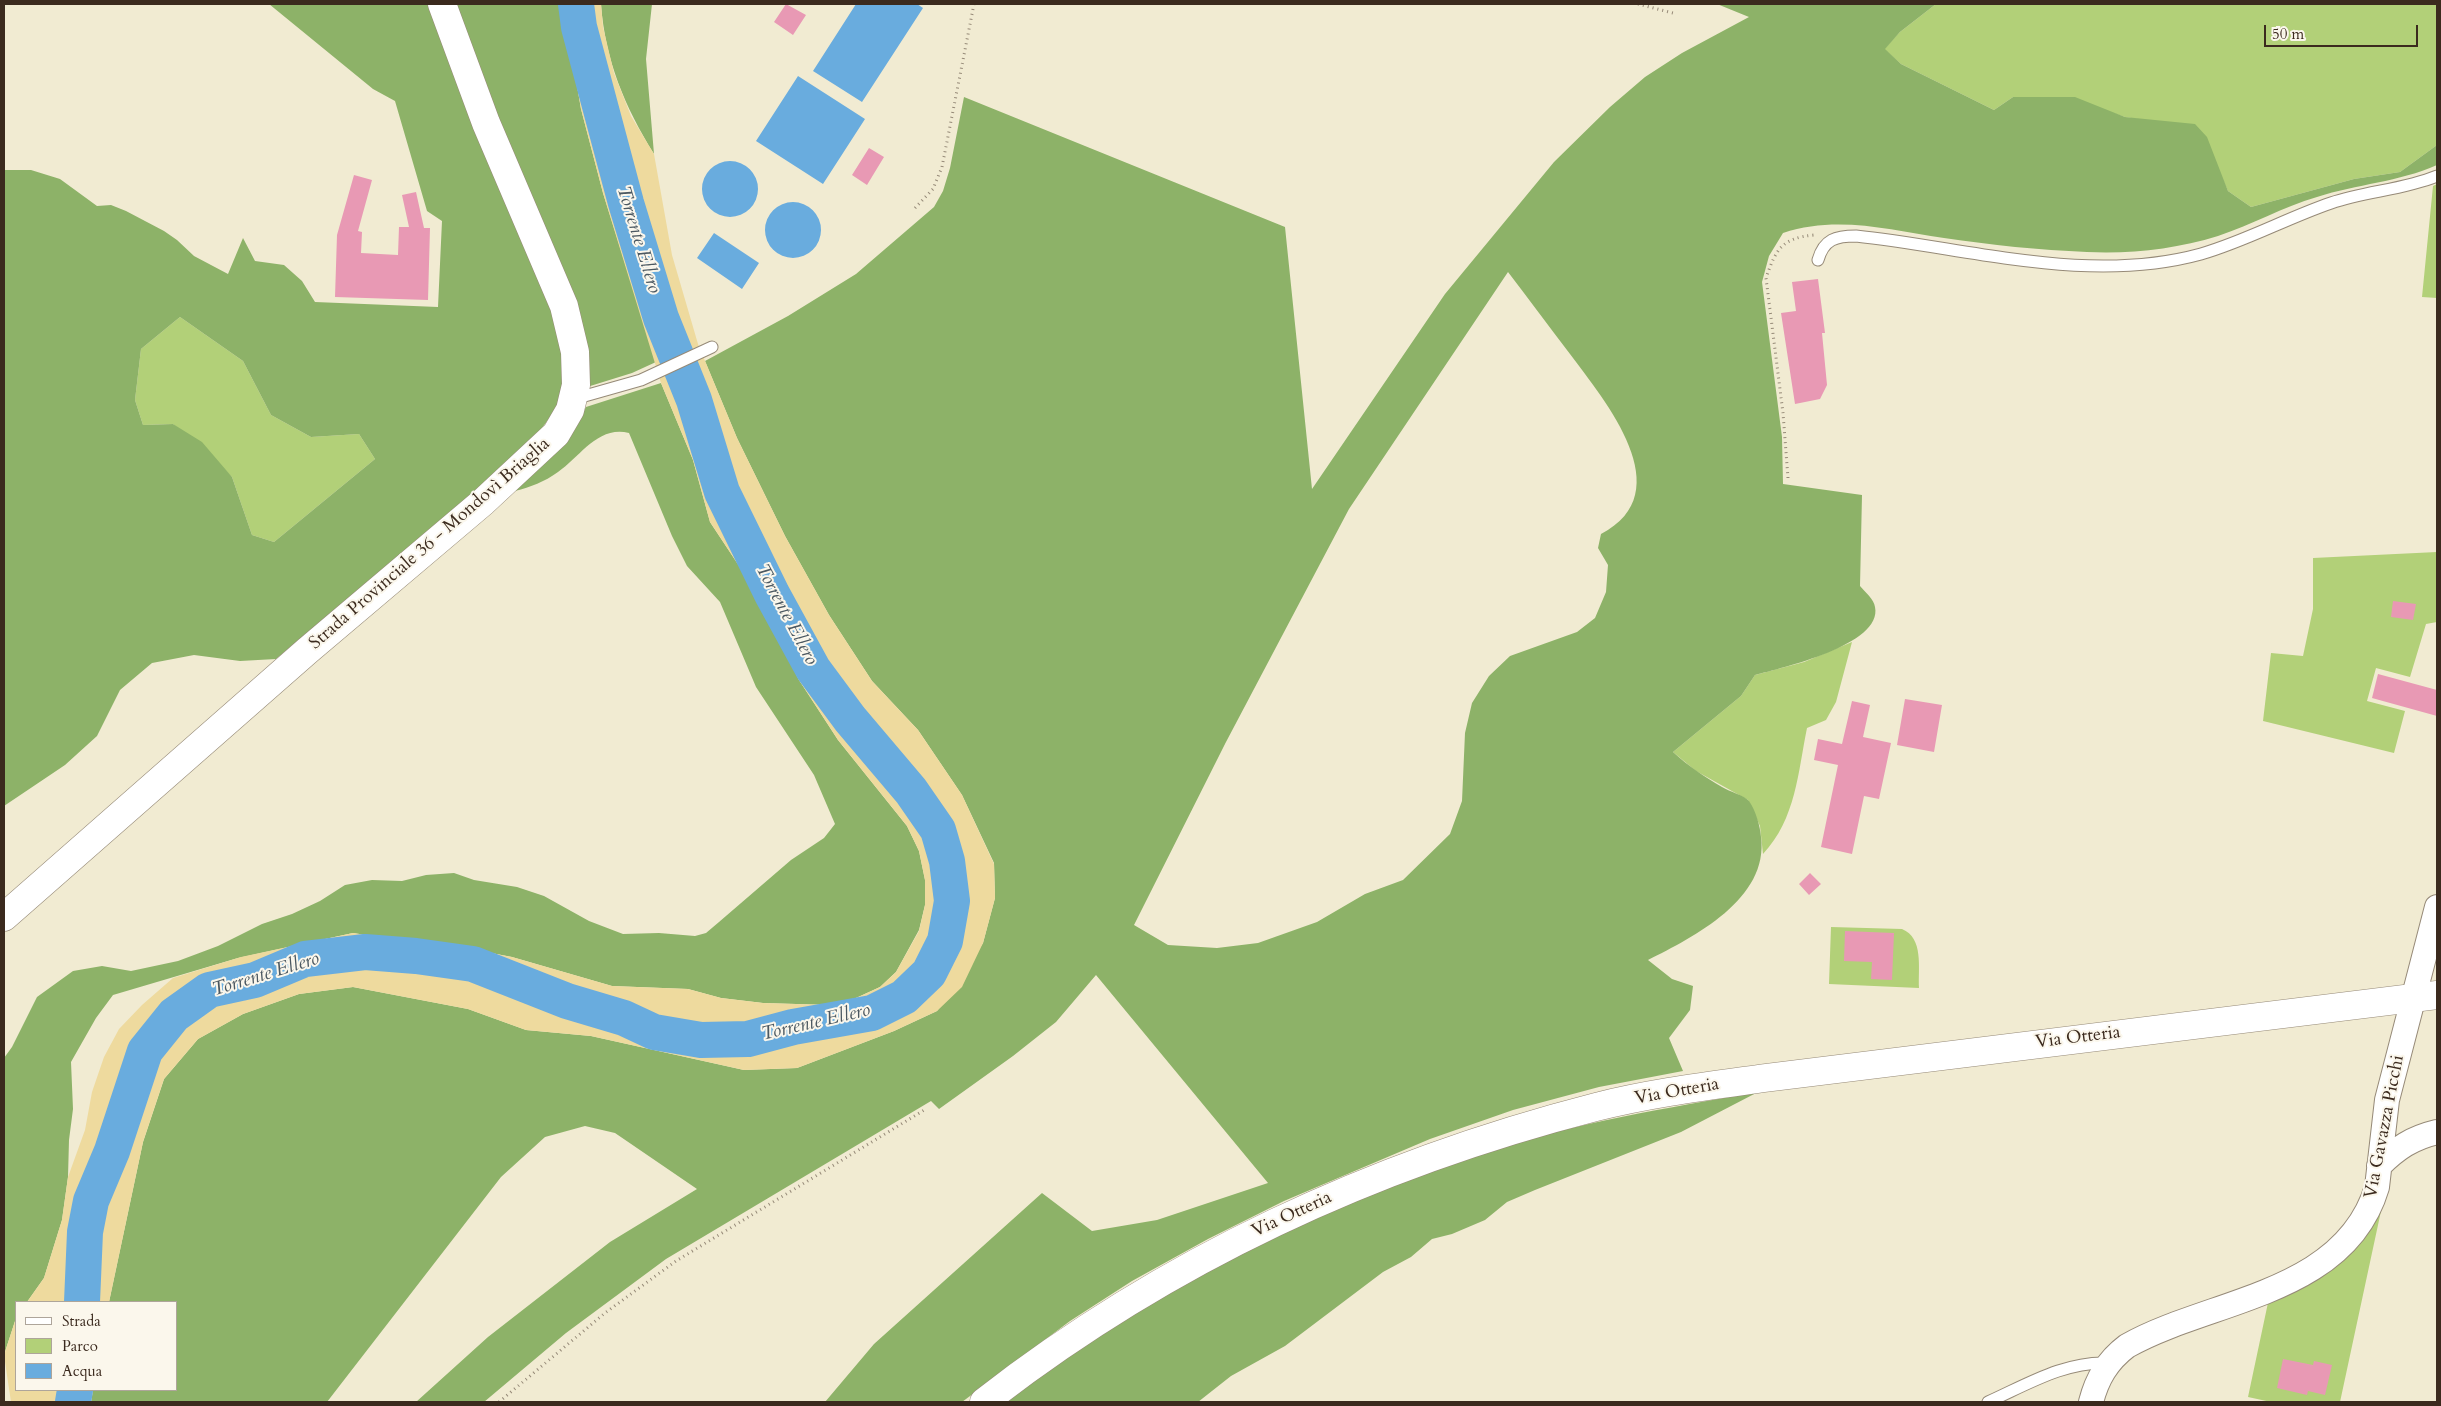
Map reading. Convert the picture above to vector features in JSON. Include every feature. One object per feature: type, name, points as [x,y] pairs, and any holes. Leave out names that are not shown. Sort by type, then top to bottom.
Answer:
[{"type":"main road","name":"Strada Provinciale 36 - Mondovì Briaglia","points":[[4,917],[542,448],[564,422],[574,399],[575,352],[564,306],[482,114],[442,4]]},
{"type":"main road","name":"Via Otteria","points":[[984,1402],[1032,1365],[1126,1303],[1255,1232],[1373,1178],[1529,1126],[1597,1107],[1676,1091],[1765,1078],[2425,996]]},
{"type":"street","name":"Via Gavazza Picchi","points":[[2092,1402],[2097,1382],[2108,1363],[2133,1342],[2288,1281],[2322,1264],[2341,1247],[2367,1212],[2377,1188],[2387,1100],[2425,996],[2437,907]]},
{"type":"street","points":[[2380,1166],[2400,1146],[2422,1136],[2437,1132]]},
{"type":"lane","points":[[1818,260],[1821,250],[1828,241],[1840,236],[1874,238],[2026,261],[2111,265],[2138,264],[2200,254],[2332,203],[2393,190],[2437,176]]},
{"type":"lane","points":[[574,399],[641,380],[712,347]]},
{"type":"lane","points":[[1988,1402],[2064,1368],[2088,1362],[2108,1363]]},
{"type":"path","points":[[914,208],[933,189],[942,167],[974,4]]},
{"type":"path","points":[[1638,4],[1673,13]]},
{"type":"path","points":[[1788,478],[1783,413],[1766,278],[1771,262],[1782,245],[1796,236],[1840,236]]},
{"type":"path","points":[[499,1402],[605,1313],[676,1261],[926,1109]]},
{"type":"green space","points":[[269,4],[429,4],[547,294],[566,371],[559,405],[542,428],[478,489],[276,659],[240,661],[194,655],[152,663],[120,690],[97,736],[65,765],[4,806],[4,170],[31,170],[60,179],[97,206],[111,205],[164,231],[194,256],[228,274],[243,238],[255,261],[284,265],[302,281],[315,302],[438,307],[442,221],[427,211],[395,101],[373,89]],"holes":[[[180,317],[243,361],[271,415],[311,437],[359,434],[375,459],[274,542],[252,535],[232,477],[202,442],[173,424],[143,425],[135,400],[141,349]]]},
{"type":"green space","points":[[455,4],[563,4],[581,109],[603,193],[656,362],[632,373],[587,387]]},
{"type":"green space","points":[[601,4],[652,4],[646,59],[654,154],[634,119],[618,82],[607,44]]},
{"type":"green space","points":[[1717,4],[1936,4],[1900,32],[1885,49],[1901,64],[1994,110],[2013,97],[2075,97],[2125,117],[2195,124],[2207,137],[2228,191],[2251,207],[2354,179],[2400,172],[2437,145],[2437,165],[2423,171],[2304,201],[2243,227],[2202,241],[2154,250],[2104,252],[2033,249],[1962,241],[1884,228],[1843,225],[1823,225],[1783,233],[1769,256],[1762,282],[1782,437],[1783,484],[1862,495],[1860,586],[1871,598],[1875,607],[1873,621],[1863,633],[1847,643],[1828,653],[1755,675],[1741,696],[1673,752],[1703,775],[1749,801],[1754,809],[1761,837],[1760,859],[1753,879],[1741,897],[1725,913],[1706,927],[1648,960],[1672,979],[1693,986],[1690,1010],[1669,1038],[1683,1071],[1599,1087],[1513,1110],[1430,1139],[1284,1201],[1208,1239],[1132,1281],[1070,1321],[962,1402],[825,1402],[874,1344],[1042,1193],[1092,1231],[1157,1220],[1268,1183],[1096,975],[1056,1022],[1013,1056],[939,1109],[931,1101],[666,1259],[566,1333],[484,1402],[416,1402],[488,1337],[610,1242],[697,1189],[615,1133],[585,1126],[545,1137],[501,1177],[327,1402],[91,1402],[93,1391],[178,1391],[178,1301],[109,1301],[143,1142],[164,1079],[198,1039],[243,1014],[299,994],[353,987],[468,1009],[526,1030],[591,1036],[744,1070],[797,1068],[894,1031],[937,1011],[983,943],[995,898],[994,863],[962,795],[918,730],[872,681],[829,615],[785,536],[737,438],[705,361],[788,316],[856,274],[934,207],[943,191],[950,168],[964,97],[1285,227],[1312,489],[1445,294],[1554,162],[1610,107],[1645,77],[1682,53],[1749,17]],"holes":[[[1508,272],[1585,374],[1617,421],[1629,446],[1636,471],[1635,495],[1624,516],[1601,534],[1598,548],[1608,565],[1606,592],[1595,618],[1577,632],[1510,656],[1489,676],[1472,703],[1465,733],[1462,801],[1450,834],[1403,880],[1365,894],[1317,922],[1258,943],[1217,948],[1168,945],[1134,925],[1226,742],[1349,509]]]},
{"type":"green space","points":[[1936,4],[2437,4],[2437,145],[2400,172],[2354,179],[2251,207],[2228,191],[2217,167],[2157,122],[2125,117],[2101,109],[2042,98],[2013,97],[1994,110],[1901,64],[1884,49],[1900,32]]},
{"type":"green space","points":[[2437,184],[2437,298],[2422,297],[2433,186]]},
{"type":"green space","points":[[180,317],[243,361],[271,415],[311,437],[359,434],[375,459],[274,542],[252,535],[232,477],[173,424],[143,425],[135,400],[141,349]]},
{"type":"green space","points":[[661,383],[693,460],[710,522],[749,581],[799,680],[838,740],[907,826],[919,851],[925,880],[925,905],[919,930],[896,972],[880,987],[856,998],[829,1005],[763,1003],[721,998],[688,989],[612,986],[512,957],[465,948],[353,933],[238,958],[113,995],[96,1018],[71,1062],[73,1109],[69,1140],[68,1177],[62,1220],[44,1278],[28,1301],[15,1301],[15,1321],[4,1355],[4,1058],[12,1047],[37,997],[73,971],[102,966],[131,971],[178,961],[218,946],[262,924],[292,914],[320,901],[345,885],[372,880],[402,881],[426,875],[454,873],[474,880],[517,887],[544,896],[589,921],[623,934],[659,933],[695,936],[706,933],[791,860],[824,838],[835,824],[814,775],[756,687],[720,602],[687,566],[672,536],[629,433],[618,432],[599,438],[553,476],[537,484],[515,491],[569,438],[586,407]]},
{"type":"green space","points":[[2437,552],[2437,622],[2426,624],[2410,677],[2376,668],[2367,701],[2405,711],[2394,753],[2263,721],[2271,653],[2303,656],[2313,609],[2313,558]]},
{"type":"green space","points":[[1852,642],[1836,702],[1826,720],[1807,728],[1798,778],[1789,810],[1783,826],[1763,854],[1760,826],[1748,800],[1696,771],[1673,752],[1741,696],[1755,675],[1804,662]]},
{"type":"green space","points":[[1831,927],[1902,929],[1909,933],[1917,946],[1919,988],[1829,984]]},
{"type":"green space","points":[[1758,1092],[1681,1132],[1507,1202],[1485,1220],[1452,1234],[1432,1239],[1411,1257],[1383,1272],[1285,1346],[1231,1376],[1198,1402],[1006,1402],[1118,1324],[1177,1289],[1298,1226],[1360,1199],[1488,1151],[1554,1132],[1621,1117]]},
{"type":"green space","points":[[2384,1197],[2340,1402],[2271,1402],[2248,1397],[2269,1298]]},
{"type":"sand","points":[[563,4],[601,4],[603,27],[614,73],[631,116],[654,154],[672,255],[698,344],[737,438],[785,536],[829,615],[872,681],[918,730],[962,795],[994,864],[995,898],[983,943],[962,987],[937,1011],[894,1031],[797,1068],[744,1070],[591,1036],[526,1030],[468,1009],[353,987],[299,994],[243,1014],[198,1039],[164,1079],[143,1142],[109,1301],[28,1301],[44,1278],[62,1220],[68,1177],[85,1130],[92,1092],[104,1057],[119,1029],[142,1005],[173,978],[241,957],[353,933],[465,948],[512,957],[612,986],[688,989],[721,998],[763,1003],[829,1005],[856,998],[880,987],[896,972],[919,931],[925,905],[925,880],[919,851],[907,826],[838,740],[799,680],[749,581],[710,522],[693,460],[661,383],[603,193],[581,109]]},
{"type":"sand","points":[[15,1321],[15,1391],[93,1391],[91,1402],[11,1402],[4,1355]]},
{"type":"water","points":[[856,4],[917,4],[923,8],[862,102],[813,71]]},
{"type":"water","points":[[798,76],[865,119],[823,184],[756,141]]},
{"type":"water","points":[[730,161],[741,163],[750,169],[756,178],[758,189],[756,200],[750,209],[741,215],[730,217],[719,215],[710,209],[704,200],[702,189],[704,178],[710,169],[719,163]]},
{"type":"water","points":[[793,202],[804,204],[813,210],[819,219],[821,230],[819,241],[813,250],[804,256],[793,258],[782,256],[773,250],[767,241],[765,230],[767,219],[773,210],[782,204]]},
{"type":"water","points":[[714,233],[759,263],[742,289],[697,258]]},
{"type":"building","points":[[786,4],[806,15],[793,35],[774,22]]},
{"type":"building","points":[[869,148],[884,157],[867,185],[852,175]]},
{"type":"building","points":[[354,175],[372,180],[358,231],[362,232],[361,253],[398,255],[399,227],[409,227],[402,195],[416,192],[424,228],[430,228],[428,300],[335,297],[337,235]]},
{"type":"building","points":[[1818,279],[1825,333],[1822,333],[1827,385],[1820,399],[1795,404],[1781,313],[1796,311],[1792,282]]},
{"type":"building","points":[[2393,601],[2416,604],[2413,620],[2391,617]]},
{"type":"building","points":[[2378,674],[2437,690],[2437,716],[2372,698]]},
{"type":"building","points":[[1905,699],[1942,705],[1934,752],[1897,745]]},
{"type":"building","points":[[1852,701],[1870,705],[1863,737],[1891,743],[1879,799],[1864,796],[1852,854],[1821,847],[1838,765],[1814,760],[1818,739],[1842,744]]},
{"type":"building","points":[[1810,873],[1821,884],[1809,895],[1799,884]]},
{"type":"building","points":[[1845,931],[1894,933],[1892,980],[1871,979],[1872,962],[1844,961]]},
{"type":"building","points":[[2283,1359],[2313,1365],[2314,1361],[2332,1365],[2325,1395],[2308,1391],[2307,1395],[2277,1388]]},
{"type":"waterway","name":"Torrente Ellero","points":[[82,1301],[85,1232],[91,1201],[112,1151],[145,1051],[174,1015],[209,990],[255,980],[305,959],[365,952],[416,956],[473,964],[567,1001],[624,1018],[654,1032],[701,1040],[748,1039],[793,1027],[872,1013],[904,997],[929,973],[945,941],[952,901],[947,861],[938,830],[911,791],[850,719],[813,669],[772,594],[722,492],[694,400],[661,318],[626,203],[579,27],[576,4]]},
{"type":"waterway","name":"Torrente Ellero","points":[[73,1402],[75,1391]]}]
